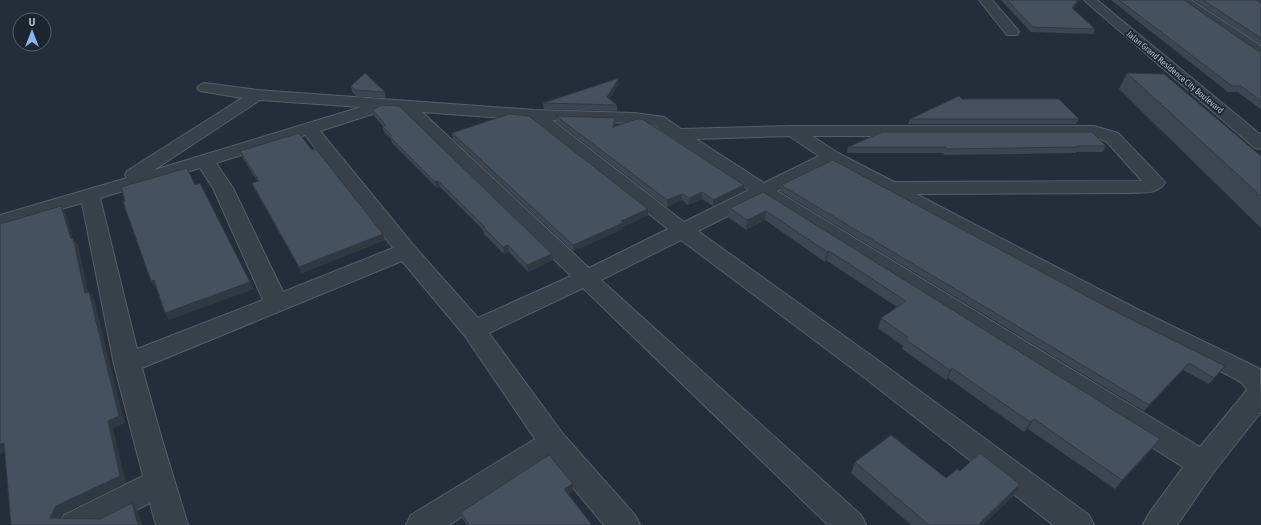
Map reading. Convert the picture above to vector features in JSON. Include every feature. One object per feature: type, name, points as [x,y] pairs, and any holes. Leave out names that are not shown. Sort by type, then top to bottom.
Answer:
[{"type":"street","points":[[985,0],[1012,32]]},
{"type":"street","name":"Jalan Grand Residence City Boulevard","points":[[1090,0],[1261,144]]},
{"type":"street","points":[[1184,0],[1258,49]]},
{"type":"street","points":[[1256,0],[1261,3]]},
{"type":"street","points":[[205,88],[256,95],[406,106],[534,115],[654,120],[763,190],[1203,464]]},
{"type":"street","points":[[102,191],[256,95]]},
{"type":"street","points":[[0,221],[205,161],[386,104]]},
{"type":"street","points":[[406,106],[586,278],[850,525]]},
{"type":"street","points":[[534,115],[682,230],[874,371],[1078,525]]},
{"type":"street","points":[[309,129],[406,251],[474,330],[553,443],[624,525]]},
{"type":"street","points":[[676,134],[793,131],[1094,131],[1112,137],[1155,183],[1151,186],[1129,187],[892,188]]},
{"type":"street","points":[[793,131],[832,156],[1127,314],[1239,369],[1251,376],[1261,388]]},
{"type":"street","points":[[474,330],[586,278],[832,156]]},
{"type":"street","points":[[205,161],[223,188],[277,304]]},
{"type":"street","points":[[102,191],[127,364],[159,483],[172,525]]},
{"type":"street","points":[[127,364],[406,251]]},
{"type":"street","points":[[1159,525],[1203,464],[1261,392]]},
{"type":"street","points":[[422,525],[553,443]]},
{"type":"street","points":[[75,525],[159,483]]},
{"type":"building","points":[[1007,0],[1078,0],[1072,8],[1095,29],[1033,27]]},
{"type":"building","points":[[1119,0],[1184,0],[1258,51],[1261,51],[1261,101],[1241,86],[1232,86]]},
{"type":"building","points":[[1203,0],[1256,0],[1261,3],[1261,38]]},
{"type":"building","points":[[365,73],[385,92],[355,90],[351,86]]},
{"type":"building","points":[[1127,73],[1164,74],[1261,156],[1261,196]]},
{"type":"building","points":[[619,78],[607,97],[617,105],[543,103]]},
{"type":"building","points":[[959,96],[962,99],[1059,99],[1079,119],[910,119]]},
{"type":"building","points":[[382,105],[399,106],[552,254],[527,265],[508,245],[503,247],[483,227],[485,227],[438,181],[435,182],[390,137],[392,136],[382,126],[386,125],[372,110]]},
{"type":"building","points":[[509,114],[529,116],[648,209],[621,221],[623,223],[573,245],[452,133]]},
{"type":"building","points":[[556,116],[615,118],[613,127],[637,119],[642,119],[744,185],[713,200],[702,192],[689,198],[682,194],[667,200]]},
{"type":"building","points":[[882,132],[1092,132],[1106,146],[946,149],[945,147],[848,147]]},
{"type":"building","points":[[299,133],[312,150],[316,149],[383,234],[299,267],[252,183],[259,181],[240,151]]},
{"type":"building","points":[[833,160],[1122,315],[1225,366],[1214,378],[1189,363],[1149,405],[781,185]]},
{"type":"building","points":[[187,168],[195,185],[200,183],[250,282],[165,313],[154,280],[151,281],[123,202],[125,201],[121,187]]},
{"type":"building","points":[[763,192],[1160,439],[1122,480],[1034,419],[1030,422],[952,368],[950,370],[905,339],[908,337],[881,318],[906,301],[829,251],[827,252],[766,211],[747,220],[730,208]]},
{"type":"building","points":[[61,206],[71,239],[73,238],[85,293],[89,292],[119,416],[108,421],[120,476],[56,506],[50,518],[100,519],[132,503],[138,525],[11,525],[4,443],[0,444],[0,224]]},
{"type":"building","points":[[891,435],[946,478],[957,469],[960,471],[980,453],[1020,484],[978,525],[929,525],[855,462]]},
{"type":"building","points":[[549,455],[573,484],[564,489],[592,525],[469,525],[461,512]]}]
